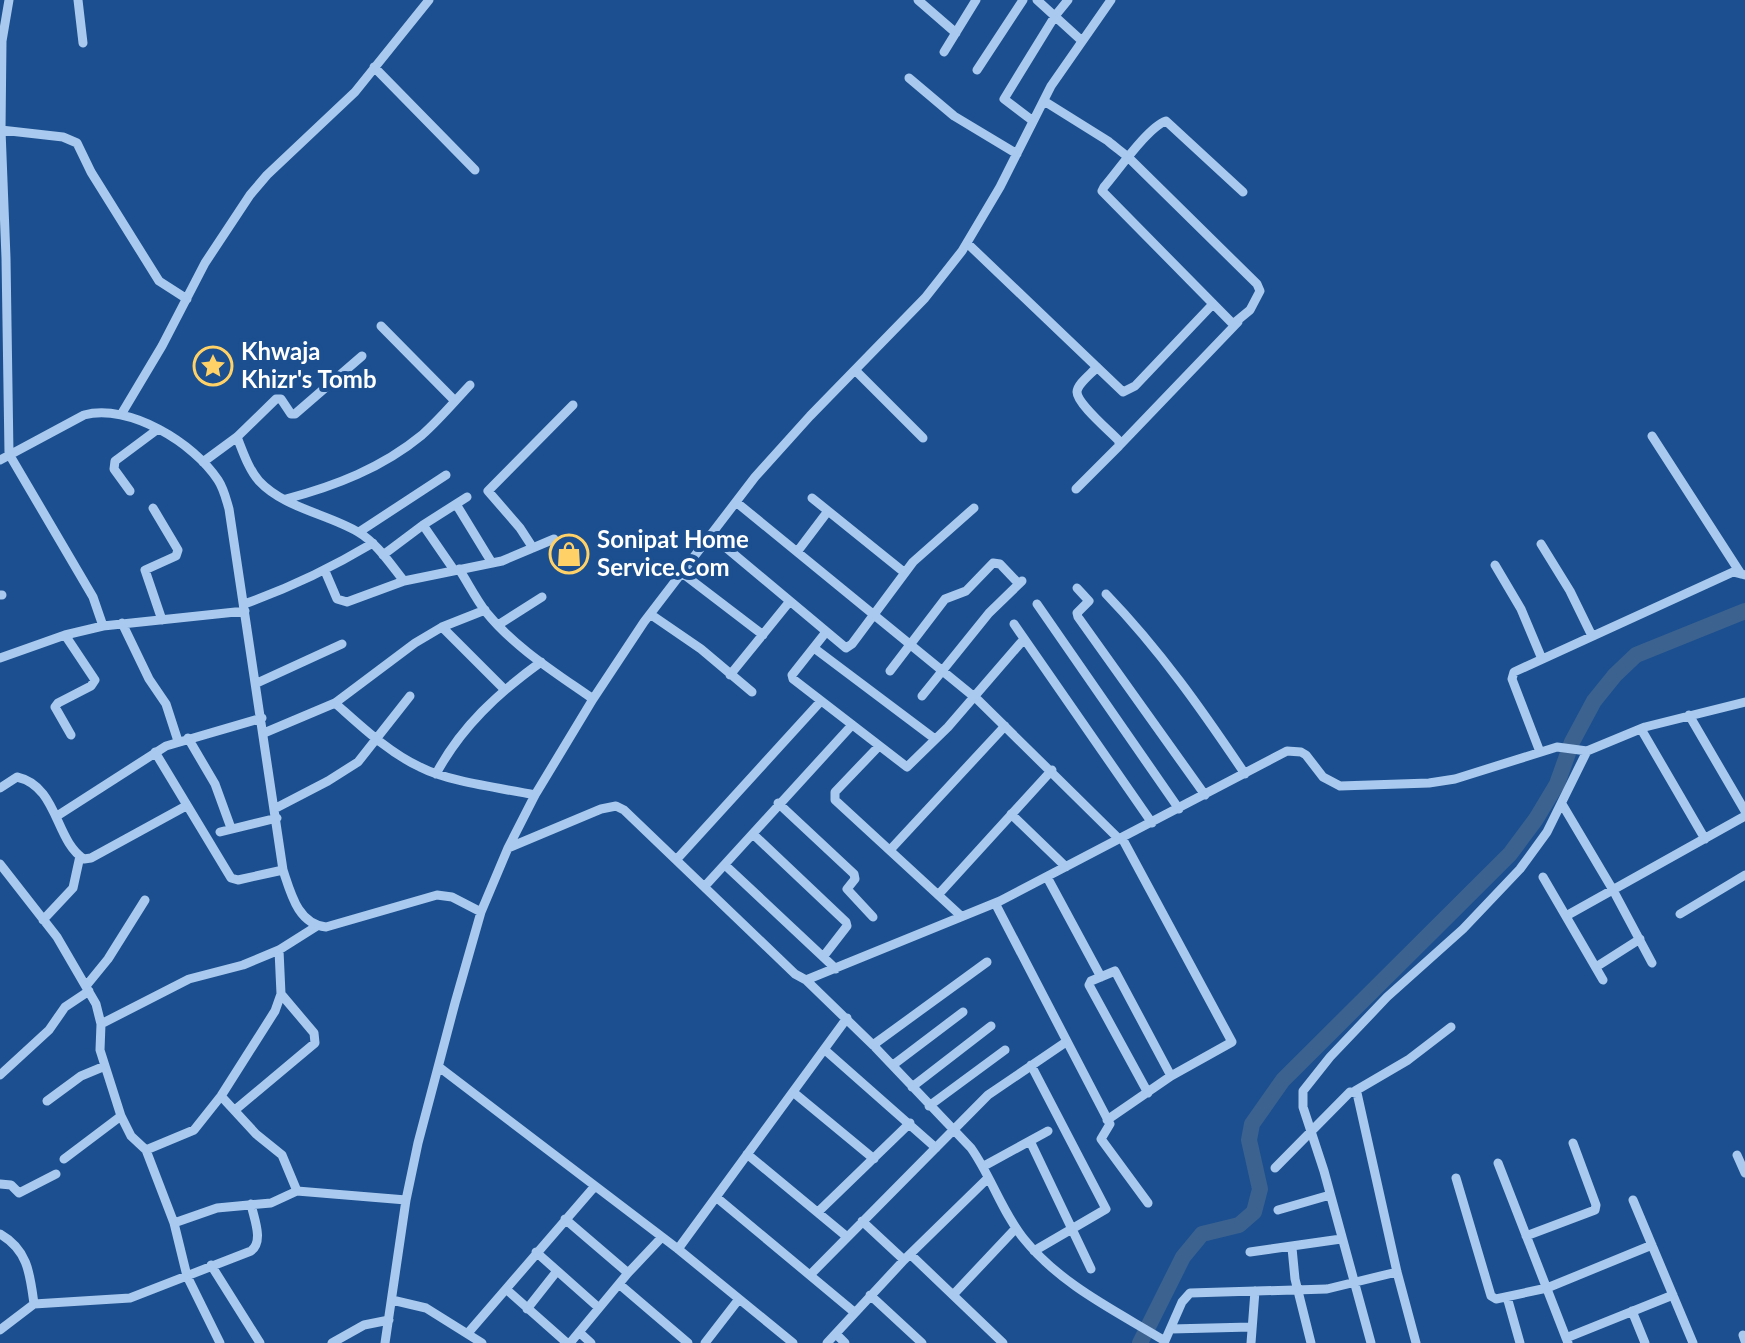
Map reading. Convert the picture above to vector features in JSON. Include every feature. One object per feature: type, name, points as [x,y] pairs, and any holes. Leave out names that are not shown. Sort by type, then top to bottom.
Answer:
[{"type":"street","points":[[9,0],[2,41],[1,130],[6,258],[4,457],[93,597],[103,626]]},
{"type":"street","points":[[78,0],[83,43]]},
{"type":"street","points":[[122,413],[205,263],[258,185],[355,92],[429,0]]},
{"type":"street","points":[[918,0],[956,33]]},
{"type":"street","points":[[944,52],[976,0]]},
{"type":"street","points":[[977,70],[1023,0]]},
{"type":"street","points":[[1037,0],[1082,41]]},
{"type":"street","points":[[1033,121],[1004,99],[1068,0]]},
{"type":"street","points":[[385,1343],[406,1200],[418,1143],[481,912],[535,795],[593,699],[650,614],[736,502],[810,416],[925,298],[967,243],[1044,101],[1111,0]]},
{"type":"street","points":[[374,67],[475,170]]},
{"type":"street","points":[[909,78],[954,116],[1017,154]]},
{"type":"street","points":[[1044,101],[1129,158],[1259,286],[1256,300],[1238,322],[1076,489]]},
{"type":"street","points":[[1238,322],[1231,323],[1212,305],[1102,193],[1158,125],[1166,121],[1243,192]]},
{"type":"street","points":[[1,130],[63,137],[77,143],[91,172],[158,279],[187,299]]},
{"type":"street","points":[[967,243],[1121,391],[1128,391],[1212,305]]},
{"type":"street","points":[[381,326],[455,401]]},
{"type":"street","points":[[203,462],[237,437],[278,398],[291,414],[295,414],[362,356]]},
{"type":"street","points":[[1097,367],[1078,388],[1077,394],[1117,439],[1119,446]]},
{"type":"street","points":[[855,370],[923,438]]},
{"type":"street","points":[[286,499],[358,476],[419,437],[470,385]]},
{"type":"street","points":[[533,548],[488,491],[573,405]]},
{"type":"street","points":[[4,457],[84,415],[98,411],[122,413],[158,429],[203,462],[220,483],[225,495],[257,683],[283,870],[296,906],[309,922],[317,926],[338,925],[437,895],[452,897],[481,912]]},
{"type":"street","points":[[130,491],[114,469],[115,461],[158,429]]},
{"type":"street","points":[[1652,436],[1743,574]]},
{"type":"street","points":[[237,437],[257,479],[286,499],[359,532],[373,543],[404,581]]},
{"type":"street","points":[[359,532],[446,475]]},
{"type":"street","points":[[383,555],[467,497]]},
{"type":"street","points":[[812,498],[905,573]]},
{"type":"street","points":[[736,502],[973,697],[1121,839],[1232,1041],[1171,1076],[1107,1120]]},
{"type":"street","points":[[456,504],[492,563]]},
{"type":"street","points":[[153,508],[178,550],[176,556],[145,570],[162,620]]},
{"type":"street","points":[[711,535],[848,647],[913,562],[974,508]]},
{"type":"street","points":[[797,552],[828,511]]},
{"type":"street","points":[[423,525],[498,625],[541,662],[593,699]]},
{"type":"street","points":[[325,571],[337,599],[343,602],[404,581],[492,563],[554,539]]},
{"type":"street","points":[[0,658],[65,635],[103,626],[245,607],[325,571],[373,543]]},
{"type":"street","points":[[1541,544],[1592,636]]},
{"type":"street","points":[[890,671],[945,599],[966,591],[993,563],[1000,564],[1021,582],[989,613],[922,696]]},
{"type":"street","points":[[1495,565],[1521,609],[1542,659]]},
{"type":"street","points":[[1540,752],[1512,676],[1517,670],[1733,572],[1743,574]]},
{"type":"street","points":[[682,573],[763,635]]},
{"type":"street","points":[[1077,588],[1089,601],[1077,613],[1078,617],[1205,795]]},
{"type":"street","points":[[1106,594],[1175,673],[1245,774]]},
{"type":"street","points":[[498,625],[542,597]]},
{"type":"street","points":[[730,675],[790,601]]},
{"type":"street","points":[[1037,604],[1179,809]]},
{"type":"street","points":[[264,733],[335,703],[391,659],[442,627],[485,610]]},
{"type":"street","points":[[650,614],[701,649],[752,692]]},
{"type":"street","points":[[122,623],[183,739],[215,784],[231,828]]},
{"type":"street","points":[[1014,624],[1152,823]]},
{"type":"street","points":[[442,627],[504,689]]},
{"type":"street","points":[[826,632],[792,677],[907,767],[1024,639]]},
{"type":"street","points":[[65,635],[95,680],[91,686],[56,705],[55,709],[71,735]]},
{"type":"street","points":[[257,683],[342,644]]},
{"type":"street","points":[[814,648],[935,739]]},
{"type":"street","points":[[436,774],[451,746],[504,689],[541,662]]},
{"type":"street","points":[[220,832],[276,813],[349,769],[410,696]]},
{"type":"street","points":[[677,859],[821,701]]},
{"type":"street","points":[[806,980],[995,903],[1294,750],[1306,755],[1323,777],[1340,786],[1429,783],[1455,779],[1561,747],[1583,752],[1641,729],[1745,702]]},
{"type":"street","points":[[335,703],[377,739],[418,767],[436,774],[535,795]]},
{"type":"street","points":[[1566,916],[1745,814],[1689,715]]},
{"type":"street","points":[[57,816],[155,752],[183,739],[262,718]]},
{"type":"street","points":[[705,886],[852,725]]},
{"type":"street","points":[[890,850],[1005,726]]},
{"type":"street","points":[[1641,729],[1705,839]]},
{"type":"street","points":[[879,746],[834,796],[961,916]]},
{"type":"street","points":[[155,752],[231,878],[238,880],[283,870]]},
{"type":"street","points":[[1371,1343],[1302,1098],[1308,1082],[1387,997],[1463,929],[1520,869],[1547,832],[1583,752]]},
{"type":"street","points":[[938,895],[1052,770]]},
{"type":"street","points":[[0,788],[17,777],[30,781],[57,816],[73,849],[80,856],[91,858],[186,806]]},
{"type":"street","points":[[778,803],[854,874],[855,879],[847,889],[873,917]]},
{"type":"street","points":[[1562,804],[1652,963]]},
{"type":"street","points":[[508,848],[601,809],[616,806],[624,810],[795,974],[806,980],[847,1018],[953,1129],[984,1166],[1016,1228],[1034,1251],[1084,1293],[1162,1340],[1171,1329],[1187,1294],[1327,1289],[1397,1272]]},
{"type":"street","points":[[1011,814],[1066,867]]},
{"type":"street","points":[[754,835],[846,922],[845,928],[823,957]]},
{"type":"street","points":[[43,920],[73,888],[80,856]]},
{"type":"street","points":[[0,864],[57,937],[98,1010],[101,1024],[99,1044],[121,1116],[131,1136],[146,1150],[174,1223],[187,1276],[220,1343]]},
{"type":"street","points":[[725,865],[836,969]]},
{"type":"street","points":[[1680,914],[1745,875]]},
{"type":"street","points":[[1047,877],[1101,977]]},
{"type":"street","points":[[1543,877],[1603,980]]},
{"type":"street","points":[[0,1075],[49,1030],[65,1007],[88,989],[145,900]]},
{"type":"street","points":[[995,903],[1107,1120],[1110,1127],[1101,1139],[1148,1203]]},
{"type":"street","points":[[101,1024],[189,979],[243,965],[279,950],[317,926]]},
{"type":"street","points":[[1596,967],[1640,939]]},
{"type":"street","points":[[146,1150],[194,1130],[266,1029],[281,994],[279,950]]},
{"type":"street","points":[[873,1045],[987,962]]},
{"type":"street","points":[[1148,1093],[1089,985],[1114,970],[1171,1076]]},
{"type":"street","points":[[235,1110],[315,1043],[314,1033],[281,994]]},
{"type":"street","points":[[893,1065],[963,1012]]},
{"type":"street","points":[[678,1249],[847,1018]]},
{"type":"street","points":[[912,1087],[991,1026]]},
{"type":"street","points":[[1275,1168],[1350,1092],[1408,1060],[1451,1027]]},
{"type":"street","points":[[811,1274],[988,1095],[1066,1042]]},
{"type":"street","points":[[825,1050],[936,1148]]},
{"type":"street","points":[[929,1106],[1005,1050]]},
{"type":"street","points":[[1031,1065],[1106,1207],[1103,1212],[1034,1251]]},
{"type":"street","points":[[47,1101],[81,1076],[105,1066]]},
{"type":"street","points":[[439,1067],[678,1249],[793,1343]]},
{"type":"street","points":[[1355,1091],[1416,1343]]},
{"type":"street","points":[[793,1092],[874,1159]]},
{"type":"street","points":[[221,1096],[247,1126],[282,1155],[297,1191]]},
{"type":"street","points":[[64,1159],[121,1116]]},
{"type":"street","points":[[818,1212],[910,1123]]},
{"type":"street","points":[[984,1166],[1048,1131]]},
{"type":"street","points":[[1030,1141],[1091,1269]]},
{"type":"street","points":[[1526,1236],[1595,1210],[1596,1205],[1573,1143]]},
{"type":"street","points":[[747,1154],[846,1236]]},
{"type":"street","points":[[1737,1155],[1745,1173]]},
{"type":"street","points":[[1498,1163],[1567,1341],[1673,1295]]},
{"type":"street","points":[[0,1184],[11,1185],[19,1193],[56,1174]]},
{"type":"street","points":[[827,1343],[907,1257],[988,1178]]},
{"type":"street","points":[[1456,1178],[1491,1296],[1496,1299],[1547,1288],[1652,1245]]},
{"type":"street","points":[[468,1333],[595,1186]]},
{"type":"street","points":[[174,1223],[217,1208],[271,1203],[297,1191],[406,1200]]},
{"type":"street","points":[[1278,1210],[1330,1195]]},
{"type":"street","points":[[716,1197],[854,1312]]},
{"type":"street","points":[[1633,1200],[1693,1343]]},
{"type":"street","points":[[0,1330],[34,1304],[121,1300],[147,1293],[256,1249],[259,1241],[251,1204]]},
{"type":"street","points":[[565,1219],[628,1273]]},
{"type":"street","points":[[862,1221],[953,1295],[1003,1343]]},
{"type":"street","points":[[953,1295],[1016,1228]]},
{"type":"street","points":[[0,1234],[14,1243],[24,1256],[30,1270],[34,1304]]},
{"type":"street","points":[[506,1289],[569,1343],[662,1237]]},
{"type":"street","points":[[1250,1252],[1341,1239]]},
{"type":"street","points":[[1292,1248],[1297,1290],[1311,1343]]},
{"type":"street","points":[[536,1252],[599,1308]]},
{"type":"street","points":[[211,1265],[260,1343]]},
{"type":"street","points":[[527,1309],[557,1271]]},
{"type":"street","points":[[619,1284],[688,1343]]},
{"type":"street","points":[[1251,1343],[1255,1291]]},
{"type":"street","points":[[870,1295],[922,1343]]},
{"type":"street","points":[[1507,1297],[1520,1343]]},
{"type":"street","points":[[705,1343],[739,1299]]},
{"type":"street","points":[[392,1300],[426,1308],[482,1343]]},
{"type":"street","points":[[1632,1311],[1645,1343]]},
{"type":"street","points":[[332,1343],[364,1325],[389,1320]]},
{"type":"street","points":[[1171,1329],[1251,1327]]},
{"type":"street","points":[[579,1332],[591,1343]]},
{"type":"street","points":[[836,1334],[845,1343]]},
{"type":"waterway","points":[[1140,1343],[1183,1257],[1202,1234],[1239,1225],[1254,1212],[1260,1189],[1249,1140],[1252,1124],[1283,1080],[1510,854],[1557,784],[1572,742],[1594,701],[1615,675],[1636,655],[1745,611]]},
{"type":"place","name":"Khwaja Khizr's Tomb","points":[[213,366]]},
{"type":"place","name":"Sonipat Home Service.Com","points":[[569,554]]}]
